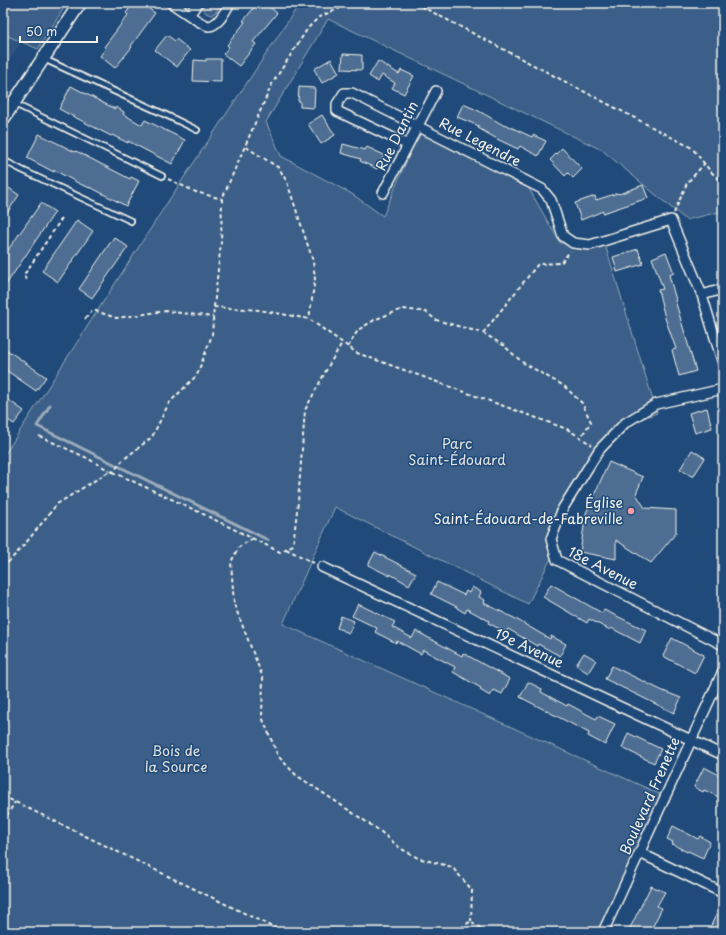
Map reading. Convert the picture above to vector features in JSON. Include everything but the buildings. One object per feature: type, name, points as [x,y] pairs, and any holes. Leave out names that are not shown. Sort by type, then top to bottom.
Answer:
[{"type":"main road","points":[[3,119],[80,3]]},
{"type":"street","points":[[171,3],[205,25],[211,25],[220,18],[230,3]]},
{"type":"street","points":[[189,15],[198,3]]},
{"type":"street","name":"Rue Dantin","points":[[383,193],[436,91]]},
{"type":"street","name":"Rue Legendre","points":[[408,146],[337,111],[337,104],[344,93],[352,93],[542,189],[551,200],[563,236],[573,243]]},
{"type":"street","points":[[573,243],[590,245],[671,220],[702,295],[723,364]]},
{"type":"street","points":[[702,295],[723,289]]},
{"type":"street","name":"18e Avenue","points":[[723,389],[656,404],[625,423],[600,450],[564,508],[551,539],[557,560],[723,645]]},
{"type":"street","name":"19e Avenue","points":[[322,567],[723,755]]},
{"type":"street","name":"Boulevard Frenette","points":[[603,932],[723,671]]},
{"type":"street","points":[[640,853],[723,893]]},
{"type":"lane","points":[[43,59],[197,130]]},
{"type":"lane","points":[[13,103],[162,176]]},
{"type":"lane","points":[[3,160],[130,221]]},
{"type":"path","points":[[114,471],[122,461],[152,437],[169,403],[197,375],[212,335],[221,242],[222,199],[246,147],[272,84],[308,28],[318,17],[352,3]]},
{"type":"path","points":[[416,3],[692,148],[711,172],[723,182]]},
{"type":"path","points":[[246,147],[279,168],[286,182],[313,261],[314,278],[308,319]]},
{"type":"path","points":[[671,220],[679,198],[687,183],[705,163]]},
{"type":"path","points":[[162,176],[196,192],[222,199]]},
{"type":"path","points":[[26,280],[24,274],[62,218]]},
{"type":"path","points":[[483,333],[538,264],[560,263],[570,251],[573,243]]},
{"type":"path","points":[[214,307],[259,310],[308,319],[357,353],[567,429],[600,450]]},
{"type":"path","points":[[348,347],[358,330],[376,319],[403,309],[426,312],[436,320],[483,333],[503,345],[522,362],[564,386],[582,403],[591,422],[580,438]]},
{"type":"path","points":[[85,319],[93,310],[116,318],[166,311],[214,316]]},
{"type":"path","points":[[39,436],[280,552],[293,545],[305,410],[342,343]]},
{"type":"path","points":[[3,568],[25,544],[57,504],[110,471]]},
{"type":"path","points":[[253,538],[239,546],[231,562],[234,604],[262,678],[262,717],[278,756],[296,775],[380,831],[400,848],[418,858],[452,867],[472,890],[471,921]]},
{"type":"path","points":[[286,549],[322,567]]},
{"type":"path","points":[[3,796],[283,932]]},
{"type":"path","points":[[3,822],[15,802]]},
{"type":"path","points":[[455,932],[471,921]]},
{"type":"path","points":[[471,921],[485,932]]},
{"type":"shaded area","points":[[3,34],[21,42],[3,70]]},
{"type":"green space","points":[[3,3],[67,3],[38,49],[3,34]]},
{"type":"green space","points":[[206,3],[221,3],[216,12],[211,15],[206,13],[204,10]]},
{"type":"green space","name":"Bois de la Source","points":[[300,3],[723,3],[723,211],[686,220],[602,150],[328,19],[266,122],[281,156],[352,194],[383,216],[412,148],[422,131],[524,180],[560,243],[604,241],[657,413],[630,423],[599,457],[551,528],[553,554],[528,604],[335,507],[283,624],[662,795],[597,932],[3,932],[3,457],[169,200]]},
{"type":"waterway","points":[[50,405],[37,426],[268,540]]},
{"type":"place","name":"Église Saint-Édouard-de-Fabreville","points":[[631,511]]},
{"type":"park label","name":"Parc Saint-Édouard","points":[[457,452]]}]
